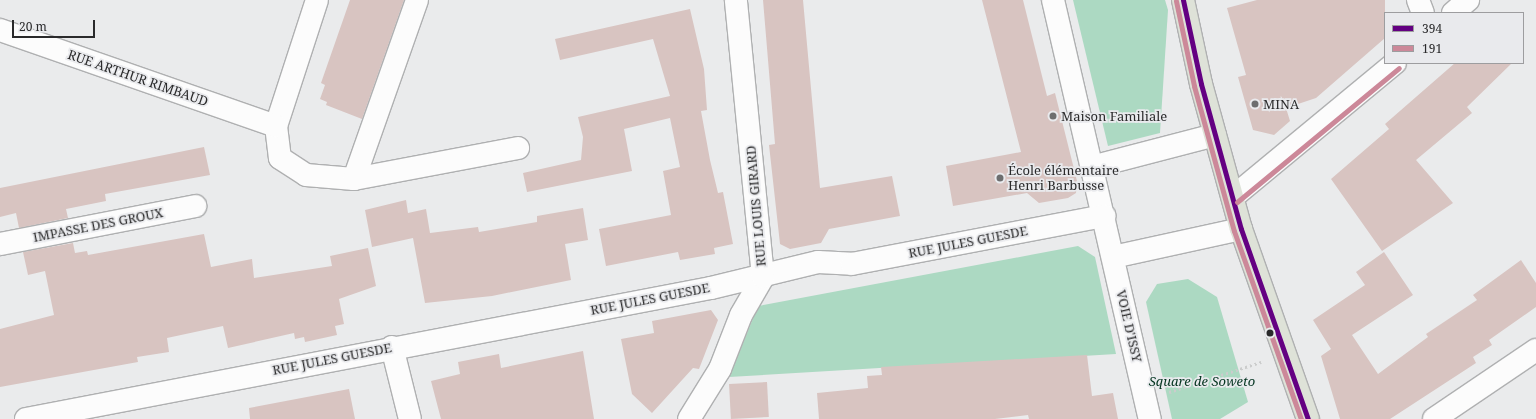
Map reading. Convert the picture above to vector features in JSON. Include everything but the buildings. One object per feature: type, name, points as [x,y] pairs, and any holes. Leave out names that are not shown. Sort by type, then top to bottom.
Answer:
[{"type":"main road","points":[[1183,0],[1215,135],[1242,229],[1308,419]]},
{"type":"street","points":[[317,0],[276,126],[280,158],[306,176],[354,180],[518,148]]},
{"type":"street","points":[[354,180],[417,0]]},
{"type":"street","name":"RUE LOUIS GIRARD","points":[[690,419],[720,369],[741,315],[763,277],[736,0]]},
{"type":"street","points":[[1053,0],[1113,257],[1242,229]]},
{"type":"street","points":[[1418,0],[1423,12]]},
{"type":"street","points":[[1454,12],[1468,0]]},
{"type":"street","name":"RUE ARTHUR RIMBAUD","points":[[0,30],[276,126]]},
{"type":"street","points":[[1233,197],[1394,64]]},
{"type":"street","points":[[1092,166],[1215,135]]},
{"type":"street","name":"IMPASSE DES GROUX","points":[[0,244],[195,206]]},
{"type":"street","name":"RUE JULES GUESDE","points":[[26,419],[392,347],[763,277],[818,262],[852,264],[1104,216]]},
{"type":"street","name":"VOIE D'ISSY","points":[[1113,257],[1148,409]]},
{"type":"street","points":[[392,347],[410,419]]},
{"type":"street","points":[[1434,419],[1536,350]]},
{"type":"path","points":[[1148,409],[1238,370]]},
{"type":"green space","points":[[1073,0],[1165,0],[1168,10],[1160,133],[1108,146]]},
{"type":"green space","points":[[1078,246],[1095,257],[1116,354],[729,377],[758,306]]},
{"type":"green space","name":"Square de Soweto","points":[[1188,279],[1217,297],[1248,402],[1220,419],[1172,419],[1146,302],[1157,284]]},
{"type":"transit line","name":"394","points":[[1183,0],[1201,84],[1241,229],[1308,419]]},
{"type":"transit line","name":"191","points":[[1176,1],[1194,86],[1234,231],[1301,419]]},
{"type":"transit line","name":"191","points":[[1237,202],[1399,68]]},
{"type":"place","name":"MINA","points":[[1255,104]]},
{"type":"place","name":"Maison Familiale","points":[[1053,116]]},
{"type":"place","name":"École élémentaire Henri Barbusse","points":[[1000,178]]}]
